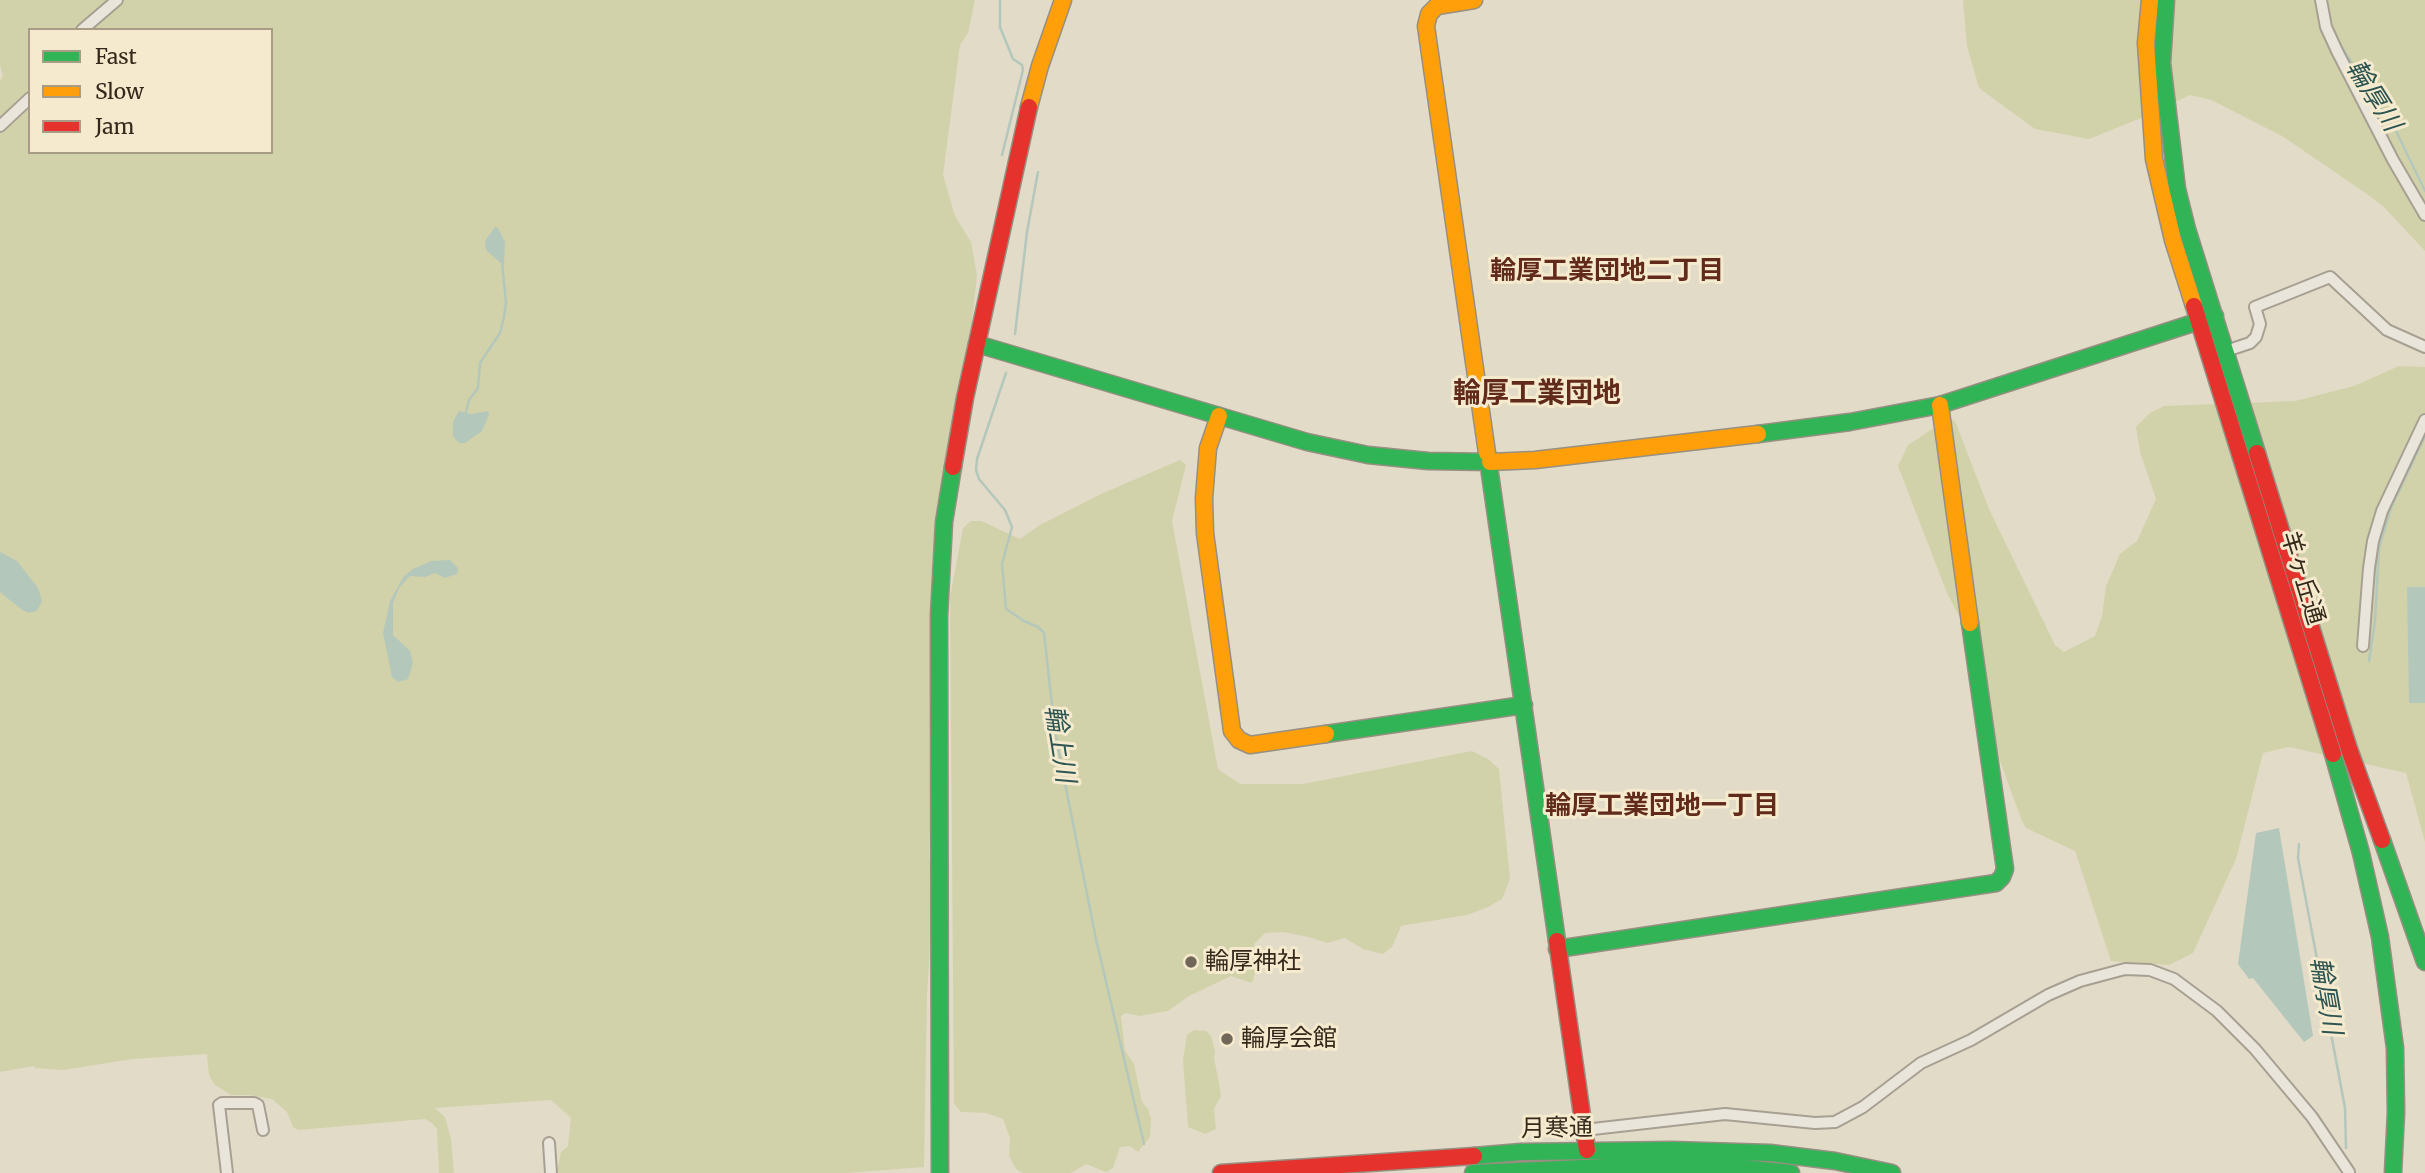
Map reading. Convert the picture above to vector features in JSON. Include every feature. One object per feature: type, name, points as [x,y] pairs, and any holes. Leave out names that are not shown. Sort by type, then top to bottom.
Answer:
[{"type":"main road","points":[[940,1173],[939,616],[944,522],[965,398],[1019,147],[1040,65],[1063,0]]},
{"type":"main road","points":[[1474,0],[1437,6],[1429,14],[1426,26],[1587,1150]]},
{"type":"main road","name":"羊ヶ丘通","points":[[2150,0],[2146,43],[2154,159],[2172,240],[2361,853],[2380,937],[2395,1048],[2393,1173]]},
{"type":"main road","name":"羊ヶ丘通","points":[[2165,0],[2162,63],[2175,176],[2187,229],[2349,749],[2425,962]]},
{"type":"main road","points":[[977,344],[1307,442],[1368,455],[1428,461],[1487,462],[1535,460],[1736,438],[1850,422],[1940,405],[2215,316]]},
{"type":"main road","points":[[1557,948],[1996,883],[2002,877],[2005,869],[1940,405]]},
{"type":"main road","points":[[1219,416],[1208,448],[1203,498],[1205,533],[1232,731],[1239,740],[1250,746],[1524,705]]},
{"type":"main road","name":"月寒通","points":[[1221,1173],[1425,1167],[1521,1152],[1672,1150],[1770,1165],[1791,1173]]},
{"type":"main road","name":"月寒通","points":[[1473,1173],[1555,1168],[1770,1165],[1835,1161],[1892,1173]]},
{"type":"main road","points":[[1770,1165],[1842,1173]]},
{"type":"street","points":[[84,28],[117,0]]},
{"type":"street","points":[[2321,0],[2326,27],[2337,51],[2393,160],[2425,215]]},
{"type":"street","points":[[0,126],[28,100]]},
{"type":"street","points":[[2226,351],[2250,343],[2256,337],[2260,324],[2255,307],[2330,277],[2387,330],[2425,346]]},
{"type":"street","points":[[2363,646],[2368,568],[2373,541],[2382,511],[2425,420]]},
{"type":"street","points":[[1584,1130],[1725,1114],[1815,1124],[1835,1122],[1863,1107],[1921,1063],[1971,1040],[2048,995],[2080,981],[2125,969],[2150,970],[2174,979],[2217,1011],[2255,1049],[2312,1117],[2349,1172]]},
{"type":"street","points":[[227,1173],[219,1105],[258,1105],[263,1130]]},
{"type":"street","points":[[549,1143],[551,1173]]},
{"type":"green space","points":[[0,0],[975,0],[968,33],[960,45],[943,175],[955,216],[971,242],[977,275],[972,321],[934,524],[938,587],[935,626],[931,628],[933,738],[929,859],[933,861],[935,877],[927,998],[924,1167],[846,1173],[559,1173],[557,1170],[561,1152],[568,1146],[571,1118],[551,1100],[435,1108],[445,1117],[451,1139],[454,1173],[439,1173],[437,1129],[425,1119],[298,1130],[293,1127],[287,1112],[272,1099],[231,1095],[214,1084],[209,1075],[207,1054],[133,1059],[63,1070],[34,1066],[0,1072],[0,80],[3,76],[0,65]]},
{"type":"green space","points":[[1963,0],[2425,0],[2425,251],[2383,206],[2364,192],[2282,136],[2211,100],[2190,95],[2089,139],[2035,129],[1979,88],[1967,46]]},
{"type":"green space","points":[[2399,366],[2425,367],[2425,842],[2406,773],[2289,747],[2263,753],[2236,859],[2193,953],[2169,965],[2111,961],[2075,851],[2026,828],[2022,821],[1981,709],[1984,664],[1947,593],[1898,466],[1908,445],[1949,418],[1955,421],[1989,509],[2055,645],[2064,652],[2095,636],[2102,616],[2106,586],[2120,554],[2137,541],[2156,499],[2140,452],[2136,427],[2150,413],[2164,406],[2295,401],[2354,386]]},
{"type":"green space","points":[[1180,460],[1186,465],[1172,521],[1218,769],[1240,784],[1303,784],[1472,751],[1488,759],[1499,769],[1510,879],[1502,899],[1486,908],[1467,915],[1401,926],[1392,947],[1383,954],[1363,949],[1345,938],[1327,943],[1283,932],[1265,933],[1254,944],[1256,971],[1252,983],[1231,976],[1189,996],[1168,1011],[1139,1016],[1126,1013],[1121,1016],[1125,1051],[1134,1064],[1142,1102],[1151,1119],[1150,1137],[1138,1152],[1130,1146],[1120,1147],[1113,1168],[1106,1172],[1086,1164],[1071,1173],[1023,1173],[1016,1169],[1009,1156],[1010,1138],[1003,1119],[986,1113],[961,1112],[954,1104],[950,597],[963,528],[971,521],[981,521],[1020,539],[1040,525],[1101,494]]},
{"type":"green space","points":[[1194,1030],[1206,1031],[1211,1036],[1221,1096],[1214,1109],[1216,1129],[1205,1134],[1188,1127],[1183,1060],[1187,1035]]},
{"type":"shaded area","points":[[495,227],[505,242],[504,266],[486,250],[485,241]]},
{"type":"shaded area","points":[[459,411],[471,414],[488,411],[489,415],[482,431],[465,443],[459,443],[453,436],[453,422]]},
{"type":"shaded area","points":[[0,552],[17,561],[38,588],[42,601],[37,611],[29,613],[22,610],[0,592]]},
{"type":"shaded area","points":[[450,560],[458,568],[457,574],[445,578],[435,573],[425,577],[410,576],[399,588],[393,603],[393,635],[410,651],[413,663],[408,679],[398,682],[392,677],[383,633],[390,601],[404,576],[413,569],[431,561]]},
{"type":"shaded area","points":[[2407,587],[2425,587],[2425,703],[2409,703]]},
{"type":"shaded area","points":[[2279,828],[2313,1036],[2304,1042],[2253,978],[2249,979],[2238,964],[2256,833]]},
{"type":"waterway","name":"輪上川","points":[[1000,0],[1000,27],[1013,59],[1022,65],[1023,70],[1002,155]]},
{"type":"waterway","name":"輪厚川","points":[[2337,40],[2396,131],[2425,191]]},
{"type":"waterway","name":"輪上川","points":[[1015,334],[1027,232],[1038,172]]},
{"type":"waterway","points":[[465,416],[469,400],[478,388],[480,363],[500,333],[504,317],[506,302],[502,263]]},
{"type":"waterway","name":"輪上川","points":[[1006,373],[977,459],[976,470],[979,479],[1005,510],[1012,527],[1002,564],[1006,609],[1044,633],[1055,733],[1096,939],[1144,1144]]},
{"type":"waterway","name":"輪厚川","points":[[2369,661],[2375,621],[2379,548],[2391,508],[2425,436]]},
{"type":"waterway","name":"輪厚川","points":[[2299,844],[2298,858],[2345,1108],[2346,1148]]},
{"type":"traffic: fast","points":[[2166,0],[2162,63],[2177,189],[2257,453]]},
{"type":"traffic: fast","points":[[1758,434],[1850,422],[1940,405],[2215,316]]},
{"type":"traffic: fast","points":[[977,344],[1307,442],[1368,455],[1428,461],[1490,462]]},
{"type":"traffic: fast","points":[[1487,453],[1557,941]]},
{"type":"traffic: fast","points":[[940,1173],[939,616],[944,522],[953,467]]},
{"type":"traffic: fast","points":[[1557,949],[1996,883],[2005,869],[1970,623]]},
{"type":"traffic: fast","points":[[1326,734],[1524,705]]},
{"type":"traffic: fast","points":[[2333,754],[2361,853],[2380,937],[2395,1048],[2393,1173]]},
{"type":"traffic: fast","points":[[2382,840],[2425,962]]},
{"type":"traffic: fast","points":[[1474,1156],[1521,1152],[1672,1150],[1770,1153],[1835,1161],[1892,1173]]},
{"type":"traffic: fast","points":[[1473,1173],[1652,1165],[1722,1166],[1791,1173]]},
{"type":"traffic: slow","points":[[1029,107],[1063,0]]},
{"type":"traffic: slow","points":[[1474,0],[1437,6],[1429,14],[1426,26],[1487,453]]},
{"type":"traffic: slow","points":[[2150,0],[2146,43],[2154,159],[2173,240],[2194,306]]},
{"type":"traffic: slow","points":[[1940,405],[1970,623]]},
{"type":"traffic: slow","points":[[1219,416],[1208,448],[1204,498],[1205,533],[1232,731],[1239,740],[1250,745],[1326,734]]},
{"type":"traffic: slow","points":[[1490,462],[1535,460],[1758,434]]},
{"type":"traffic: jam","points":[[953,467],[965,398],[1029,107]]},
{"type":"traffic: jam","points":[[2194,306],[2333,754]]},
{"type":"traffic: jam","points":[[2257,453],[2349,749],[2382,840]]},
{"type":"traffic: jam","points":[[1557,941],[1587,1150]]},
{"type":"traffic: jam","points":[[1221,1173],[1474,1156]]},
{"type":"place","name":"輪厚神社","points":[[1191,962]]},
{"type":"place","name":"輪厚会館","points":[[1227,1039]]},
{"type":"district","name":"輪厚工業団地二丁目","points":[[1607,272]]},
{"type":"district","name":"輪厚工業団地","points":[[1537,394]]},
{"type":"district","name":"輪厚工業団地一丁目","points":[[1662,807]]}]
